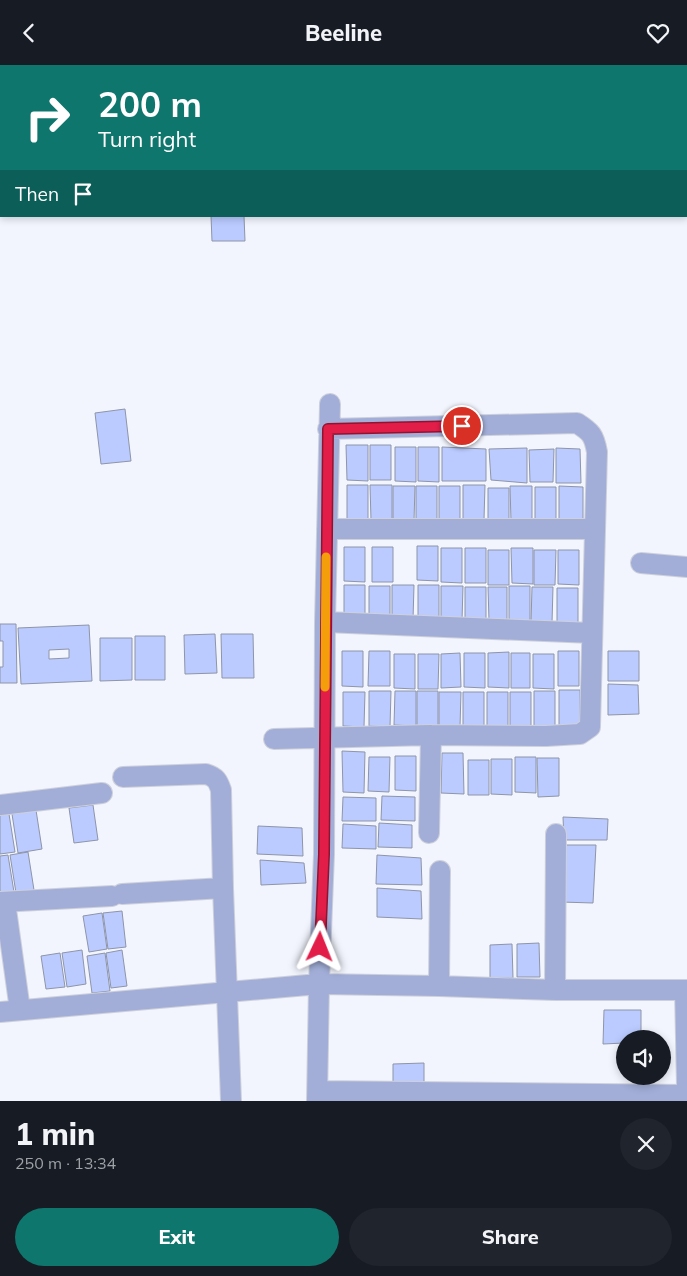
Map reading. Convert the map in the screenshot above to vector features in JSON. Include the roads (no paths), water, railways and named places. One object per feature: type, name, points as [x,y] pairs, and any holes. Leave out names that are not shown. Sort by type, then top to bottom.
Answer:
[{"type":"street","points":[[330,404],[325,622],[324,854],[317,1096],[687,1095]]},
{"type":"street","points":[[274,739],[431,735],[546,736],[580,734],[590,727],[597,452],[595,441],[590,431],[577,423],[328,429]]},
{"type":"street","points":[[327,529],[594,529]]},
{"type":"street","points":[[641,563],[687,567]]},
{"type":"street","points":[[325,622],[592,633]]},
{"type":"street","points":[[428,833],[431,735]]},
{"type":"street","points":[[122,777],[206,774],[214,776],[221,790],[231,1101]]},
{"type":"street","points":[[0,805],[102,793]]},
{"type":"street","points":[[555,989],[556,834]]},
{"type":"street","points":[[439,986],[440,871]]},
{"type":"street","points":[[20,1010],[2,902],[223,888]]},
{"type":"street","points":[[0,1012],[319,984],[686,990],[687,1087]]}]
